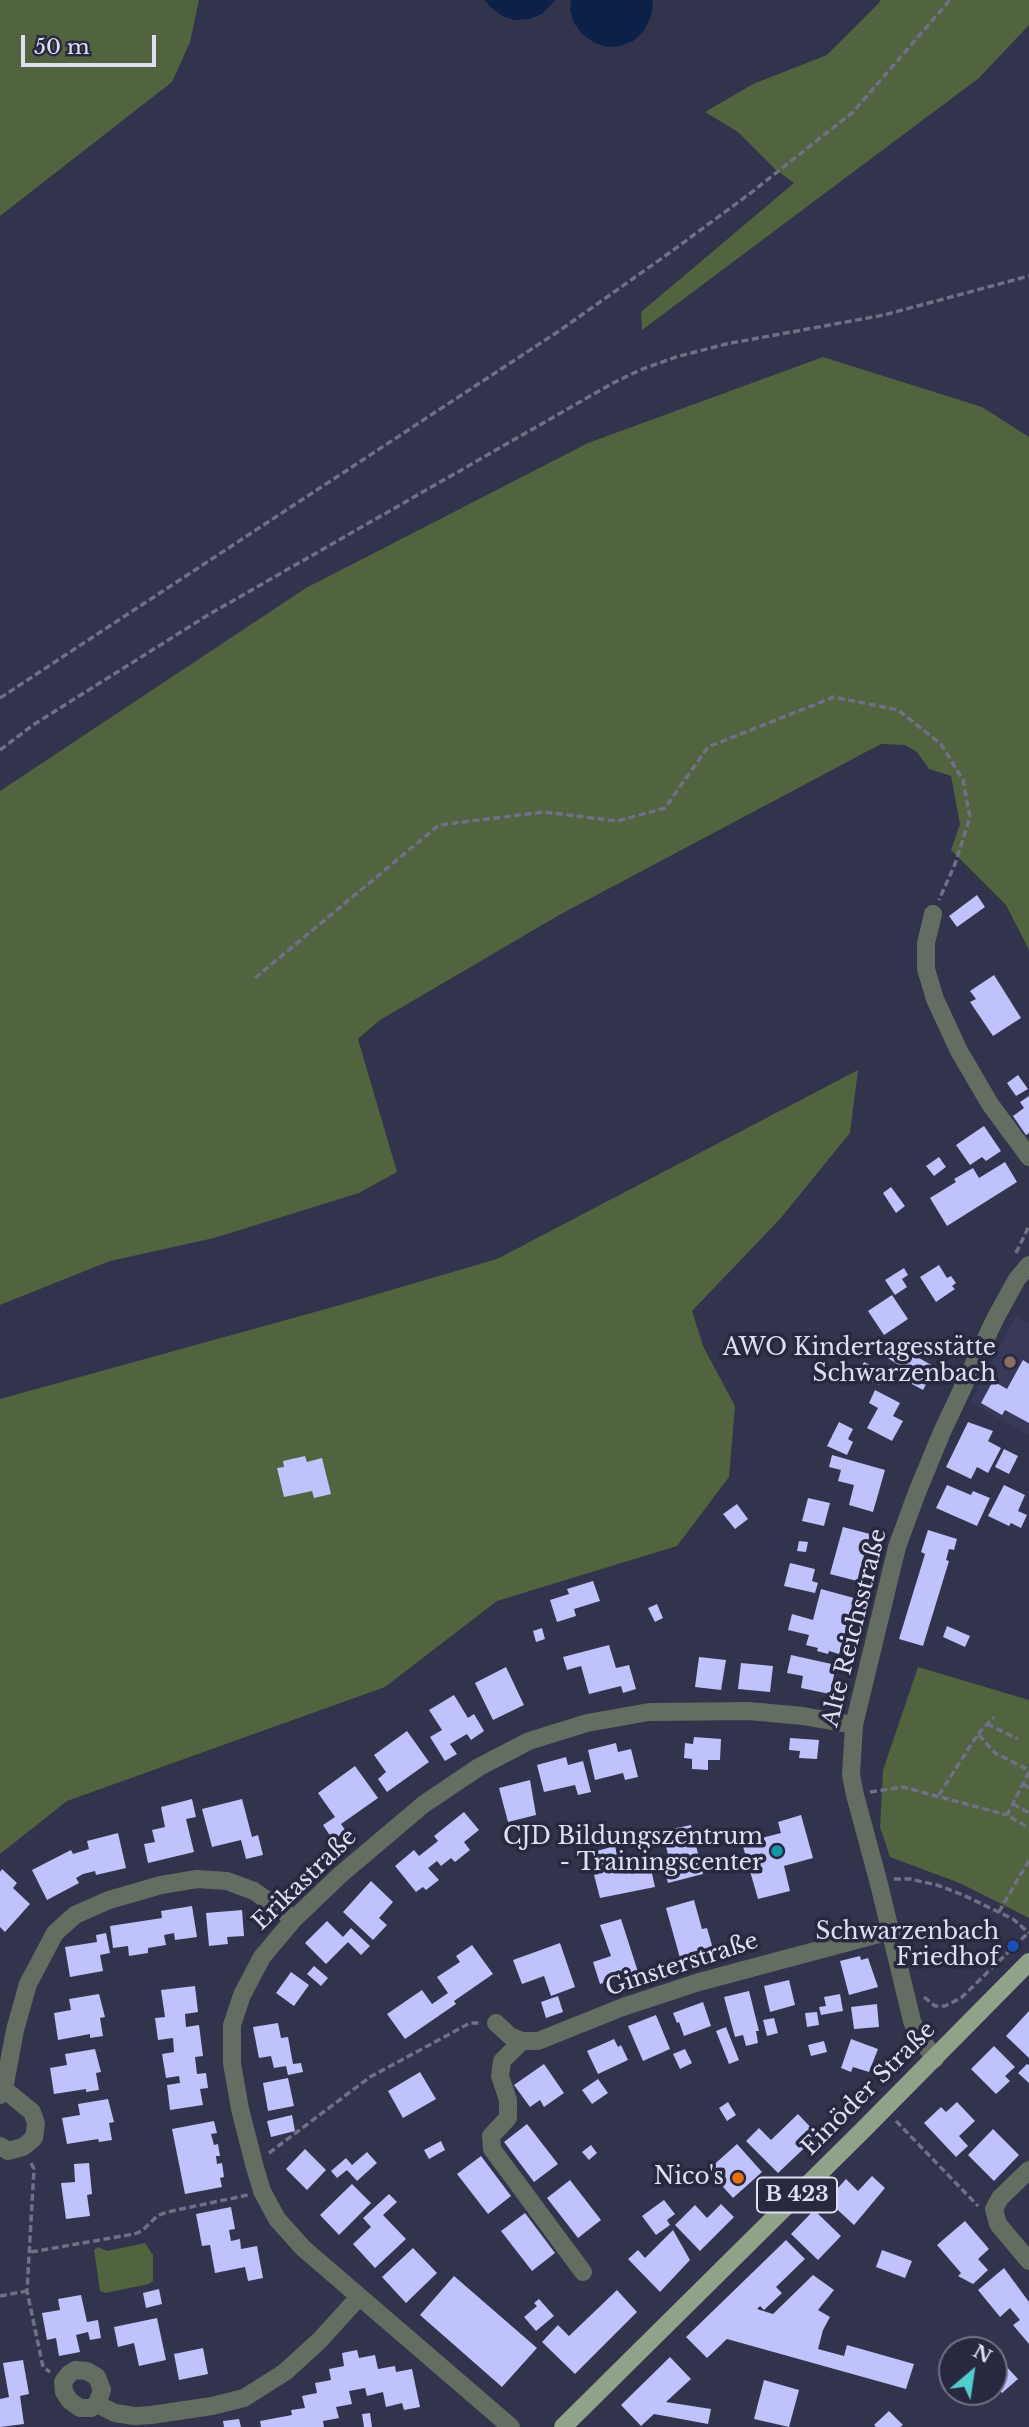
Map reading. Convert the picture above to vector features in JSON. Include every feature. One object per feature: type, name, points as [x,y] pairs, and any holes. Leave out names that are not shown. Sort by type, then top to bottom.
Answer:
[{"type":"main road","name":"Einöder Straße","points":[[563,2427],[1029,1962]]},
{"type":"street","points":[[933,914],[926,943],[926,969],[935,999],[959,1051],[990,1104],[1029,1157]]},
{"type":"street","name":"Alte Reichsstraße","points":[[934,2059],[918,2035],[907,2001],[855,1795],[851,1775],[853,1725],[897,1548],[916,1494],[995,1319],[1017,1279],[1029,1265]]},
{"type":"street","name":"Erikastraße","points":[[511,2427],[303,2248],[277,2219],[262,2191],[254,2164],[232,2063],[232,2025],[242,1995],[262,1957],[294,1919],[340,1875],[424,1804],[478,1767],[529,1741],[587,1723],[649,1712],[749,1711],[803,1716],[853,1725]]},
{"type":"street","points":[[0,2146],[8,2151],[23,2147],[34,2138],[36,2123],[32,2112],[2,2092],[15,2030],[29,1984],[55,1933],[75,1915],[109,1900],[161,1885],[197,1879],[228,1881],[254,1891],[294,1919]]},
{"type":"street","name":"Ginsterstraße","points":[[522,2041],[538,2041],[623,2007],[699,1982],[891,1931]]},
{"type":"street","points":[[496,2023],[510,2036],[522,2041],[502,2061],[500,2076],[508,2100],[508,2119],[491,2136],[492,2149],[583,2272]]},
{"type":"street","points":[[1029,2170],[1000,2198],[994,2209],[998,2224],[1029,2261]]},
{"type":"street","points":[[97,2404],[115,2413],[150,2415],[212,2406],[244,2398],[285,2372],[320,2340],[359,2297]]},
{"type":"street","points":[[75,2370],[87,2371],[97,2377],[102,2390],[97,2404],[91,2408],[79,2408],[69,2401],[64,2392],[64,2382],[75,2370]]},
{"type":"path","points":[[0,698],[558,331],[673,251],[853,112],[950,0]]},
{"type":"path","points":[[0,750],[33,725],[208,615],[612,383],[640,370],[726,344],[884,315],[1029,276]]},
{"type":"path","points":[[255,978],[439,825],[544,812],[617,821],[665,808],[708,747],[834,697],[898,710],[941,744],[963,780],[970,817],[955,864],[933,914]]},
{"type":"path","points":[[939,1795],[978,1734],[994,1717]]},
{"type":"path","points":[[987,1724],[1018,1739]]},
{"type":"path","points":[[978,1734],[995,1753],[1029,1771],[1007,1815]]},
{"type":"path","points":[[1023,1784],[1029,1788]]},
{"type":"path","points":[[855,1795],[903,1787],[1007,1815],[1029,1828]]},
{"type":"path","points":[[1013,1804],[1029,1813]]},
{"type":"path","points":[[999,1912],[1029,1860]]},
{"type":"path","points":[[878,1880],[910,1879],[937,1885],[1013,1919],[1029,1932],[961,1998],[945,2006],[935,2006],[922,1995],[907,2001]]},
{"type":"path","points":[[254,2164],[370,2077],[470,2022],[496,2023]]},
{"type":"path","points":[[884,2109],[975,2205],[994,2209]]},
{"type":"path","points":[[23,2147],[34,2169],[27,2291],[43,2367],[64,2382]]},
{"type":"path","points":[[30,2252],[134,2234],[142,2231],[157,2216],[167,2212],[262,2191]]},
{"type":"path","points":[[0,2296],[27,2291]]},
{"type":"shaded area","points":[[485,0],[555,0],[542,14],[515,20],[502,16]]},
{"type":"shaded area","points":[[571,0],[652,0],[653,6],[643,32],[633,41],[606,47],[582,34],[574,23],[570,9]]},
{"type":"shaded area","name":"AWO Kindertagesstätte Schwarzenbach","points":[[1016,1316],[1029,1323],[1029,1435],[972,1404],[971,1400]]},
{"type":"green space","points":[[0,0],[199,0],[190,42],[172,82],[0,216]]},
{"type":"green space","points":[[880,0],[1029,0],[1029,25],[979,78],[642,330],[641,312],[794,183],[775,169],[738,132],[705,112],[753,84],[827,55]]},
{"type":"green space","points":[[823,357],[982,407],[1029,437],[1029,950],[1006,905],[951,850],[960,824],[951,776],[929,769],[917,752],[905,745],[881,744],[561,914],[380,1020],[358,1039],[397,1172],[359,1193],[214,1238],[110,1261],[0,1305],[0,791],[306,588],[588,443]]},
{"type":"green space","points":[[858,1070],[850,1133],[780,1219],[692,1311],[703,1346],[735,1406],[729,1477],[677,1546],[497,1601],[385,1687],[67,1801],[0,1854],[0,1399],[497,1259]]},
{"type":"green space","points":[[918,1667],[1029,1700],[1029,1918],[962,1884],[890,1857],[880,1827],[883,1770]]},
{"type":"green space","points":[[145,2243],[153,2255],[153,2281],[105,2293],[100,2291],[94,2250],[98,2247],[107,2251]]},
{"type":"building","points":[[977,895],[985,907],[957,927],[949,916]]},
{"type":"building","points":[[994,975],[1021,1018],[993,1036],[970,1002],[976,999],[970,991]]},
{"type":"building","points":[[1018,1075],[1028,1089],[1016,1096],[1007,1083]]},
{"type":"building","points":[[1029,1096],[1029,1133],[1026,1135],[1013,1116],[1024,1108],[1020,1102]]},
{"type":"building","points":[[984,1126],[1001,1151],[986,1161],[982,1157],[970,1165],[956,1145]]},
{"type":"building","points":[[939,1157],[946,1167],[934,1176],[926,1166]]},
{"type":"building","points":[[1005,1162],[1017,1182],[947,1226],[930,1198],[973,1168],[979,1178]]},
{"type":"building","points":[[891,1187],[905,1206],[896,1213],[883,1193]]},
{"type":"building","points":[[939,1265],[947,1278],[951,1276],[956,1283],[952,1286],[955,1289],[936,1302],[920,1277]]},
{"type":"building","points":[[904,1268],[908,1275],[902,1279],[907,1287],[895,1295],[885,1280]]},
{"type":"building","points":[[892,1295],[908,1319],[884,1335],[868,1311]]},
{"type":"building","points":[[894,1344],[935,1367],[923,1390],[899,1377],[904,1368],[886,1357]]},
{"type":"building","points":[[1023,1360],[1029,1364],[1029,1423],[1005,1410],[1002,1415],[981,1403],[993,1381],[1007,1389]]},
{"type":"building","points":[[864,1362],[885,1373],[879,1385],[858,1374]]},
{"type":"building","points":[[875,1390],[900,1403],[893,1416],[903,1421],[892,1441],[867,1428],[878,1408],[869,1403]]},
{"type":"building","points":[[839,1422],[853,1429],[848,1439],[853,1442],[847,1455],[827,1446]]},
{"type":"building","points":[[968,1422],[993,1431],[988,1441],[1001,1448],[988,1473],[977,1467],[971,1479],[946,1467]]},
{"type":"building","points":[[1004,1449],[1018,1456],[1009,1474],[995,1467]]},
{"type":"building","points":[[832,1455],[885,1470],[873,1512],[849,1505],[854,1485],[838,1481],[841,1470],[829,1467]]},
{"type":"building","points":[[305,1456],[307,1462],[322,1458],[331,1494],[314,1498],[312,1491],[284,1497],[277,1468],[284,1467],[283,1461]]},
{"type":"building","points":[[947,1485],[971,1495],[973,1491],[990,1498],[977,1526],[936,1508]]},
{"type":"building","points":[[1004,1485],[1025,1495],[1018,1511],[1027,1515],[1021,1528],[1011,1523],[1009,1526],[988,1516]]},
{"type":"building","points":[[808,1498],[830,1503],[824,1526],[802,1521]]},
{"type":"building","points":[[737,1504],[748,1519],[735,1529],[723,1514]]},
{"type":"building","points":[[843,1527],[870,1534],[857,1581],[830,1574]]},
{"type":"building","points":[[928,1530],[957,1539],[954,1550],[949,1549],[946,1560],[949,1561],[923,1646],[899,1639],[925,1554],[921,1552]]},
{"type":"building","points":[[799,1541],[808,1542],[806,1552],[797,1551]]},
{"type":"building","points":[[790,1563],[815,1569],[812,1581],[818,1583],[815,1593],[784,1586]]},
{"type":"building","points":[[593,1581],[600,1601],[574,1609],[576,1616],[557,1622],[550,1600],[569,1594],[567,1589]]},
{"type":"building","points":[[821,1589],[854,1598],[839,1654],[817,1651],[818,1648],[806,1645],[809,1635],[788,1630],[792,1614],[813,1620]]},
{"type":"building","points":[[657,1604],[663,1618],[655,1622],[648,1608]]},
{"type":"building","points":[[947,1626],[970,1636],[965,1647],[943,1637]]},
{"type":"building","points":[[542,1628],[545,1639],[536,1642],[533,1631]]},
{"type":"building","points":[[609,1645],[616,1668],[629,1665],[636,1689],[623,1693],[621,1686],[589,1694],[581,1666],[567,1670],[563,1657]]},
{"type":"building","points":[[791,1655],[836,1665],[830,1694],[801,1688],[803,1676],[787,1673]]},
{"type":"building","points":[[699,1657],[726,1660],[721,1690],[695,1687]]},
{"type":"building","points":[[741,1663],[773,1666],[770,1692],[738,1689]]},
{"type":"building","points":[[506,1667],[524,1705],[493,1720],[475,1683]]},
{"type":"building","points":[[454,1695],[468,1718],[474,1714],[484,1731],[471,1740],[467,1734],[450,1744],[457,1754],[445,1761],[430,1737],[442,1730],[429,1710]]},
{"type":"building","points":[[407,1731],[429,1762],[387,1792],[378,1779],[386,1772],[374,1755]]},
{"type":"building","points":[[694,1737],[721,1739],[720,1760],[708,1760],[708,1770],[692,1769],[692,1759],[684,1758],[685,1743],[693,1744]]},
{"type":"building","points":[[790,1738],[819,1740],[817,1759],[799,1758],[800,1751],[789,1750]]},
{"type":"building","points":[[616,1743],[618,1752],[631,1749],[638,1777],[625,1780],[623,1773],[595,1780],[588,1750]]},
{"type":"building","points":[[566,1757],[568,1765],[583,1761],[591,1792],[578,1795],[575,1785],[544,1792],[537,1765]]},
{"type":"building","points":[[355,1766],[378,1798],[341,1824],[346,1831],[333,1840],[323,1825],[335,1817],[318,1793]]},
{"type":"building","points":[[530,1780],[536,1815],[508,1822],[499,1788]]},
{"type":"building","points":[[192,1799],[196,1817],[186,1819],[194,1852],[148,1863],[144,1844],[155,1842],[152,1830],[165,1827],[161,1807]]},
{"type":"building","points":[[242,1799],[252,1837],[258,1835],[263,1855],[246,1859],[241,1840],[212,1847],[202,1809]]},
{"type":"building","points":[[464,1812],[479,1830],[464,1842],[470,1850],[455,1862],[451,1858],[441,1866],[437,1861],[428,1868],[439,1880],[426,1890],[423,1887],[416,1892],[395,1866],[414,1850],[419,1856],[438,1841],[434,1836]]},
{"type":"building","name":"CJD Bildungszentrum - Trainingscenter","points":[[801,1815],[813,1858],[784,1866],[790,1891],[758,1899],[742,1843],[781,1833],[778,1822]]},
{"type":"building","points":[[691,1825],[703,1874],[668,1883],[662,1860],[669,1858],[662,1831]]},
{"type":"building","points":[[118,1833],[126,1868],[96,1875],[95,1871],[83,1874],[76,1878],[79,1883],[47,1900],[32,1870],[71,1850],[73,1854],[89,1849],[87,1841]]},
{"type":"building","points":[[615,1846],[620,1867],[629,1865],[631,1874],[651,1869],[655,1887],[600,1898],[594,1875],[599,1874],[593,1852]]},
{"type":"building","points":[[2,1869],[17,1883],[13,1888],[30,1904],[5,1932],[0,1927]]},
{"type":"building","points":[[371,1881],[393,1902],[379,1918],[387,1925],[373,1940],[343,1912]]},
{"type":"building","points":[[694,1900],[702,1929],[707,1928],[713,1949],[680,1958],[666,1908]]},
{"type":"building","points":[[192,1906],[197,1937],[175,1940],[174,1933],[164,1935],[166,1945],[148,1948],[148,1953],[129,1956],[128,1946],[113,1948],[110,1926],[162,1918],[161,1911]]},
{"type":"building","points":[[242,1910],[244,1936],[227,1937],[228,1944],[209,1946],[206,1913]]},
{"type":"building","points":[[621,1919],[638,1972],[600,1984],[593,1962],[611,1956],[600,1925]]},
{"type":"building","points":[[327,1921],[343,1937],[351,1928],[370,1946],[361,1955],[348,1942],[326,1964],[305,1943]]},
{"type":"building","points":[[106,1933],[110,1953],[100,1955],[103,1971],[70,1977],[65,1947],[97,1942],[96,1935]]},
{"type":"building","points":[[560,1943],[575,1987],[551,1996],[544,1976],[522,1984],[513,1960]]},
{"type":"building","points":[[472,1945],[493,1974],[454,2001],[456,2004],[405,2039],[387,2014],[422,1990],[432,2004],[448,1993],[437,1977],[460,1962],[456,1956]]},
{"type":"building","points":[[860,1956],[861,1960],[868,1958],[878,1987],[849,1995],[840,1961]]},
{"type":"building","points":[[314,1966],[328,1978],[321,1986],[307,1974]]},
{"type":"building","points":[[291,1972],[309,1985],[294,2006],[276,1993]]},
{"type":"building","points":[[789,1980],[795,2005],[770,2012],[764,1986]]},
{"type":"building","points":[[195,1986],[198,2012],[185,2014],[186,2027],[199,2025],[203,2056],[195,2057],[197,2074],[206,2073],[208,2088],[200,2089],[203,2105],[170,2110],[167,2085],[180,2083],[179,2076],[166,2078],[162,2054],[174,2052],[173,2038],[158,2040],[155,2018],[165,2017],[161,1990]]},
{"type":"building","points":[[749,1991],[759,2031],[756,2031],[758,2043],[746,2046],[743,2035],[735,2037],[724,1997]]},
{"type":"building","points":[[99,1994],[105,2017],[100,2018],[103,2036],[90,2038],[90,2034],[58,2040],[54,2013],[71,2010],[69,1999]]},
{"type":"building","points":[[840,1994],[843,2011],[821,2015],[819,2007],[826,2006],[824,1997]]},
{"type":"building","points":[[558,1996],[563,2012],[546,2018],[541,2002]]},
{"type":"building","points":[[703,2002],[711,2026],[684,2036],[673,2013]]},
{"type":"building","points":[[877,2004],[879,2027],[854,2029],[851,2007]]},
{"type":"building","points":[[1029,2011],[1029,2058],[1006,2036]]},
{"type":"building","points":[[817,2012],[819,2025],[807,2027],[805,2013]]},
{"type":"building","points":[[656,2015],[670,2049],[643,2061],[628,2026]]},
{"type":"building","points":[[774,2018],[778,2033],[767,2036],[763,2020]]},
{"type":"building","points":[[278,2023],[281,2038],[288,2037],[293,2064],[301,2063],[303,2072],[288,2075],[286,2066],[274,2068],[271,2056],[259,2058],[253,2027]]},
{"type":"building","points":[[726,2027],[739,2060],[729,2064],[716,2031]]},
{"type":"building","points":[[614,2039],[618,2047],[621,2045],[628,2060],[598,2074],[587,2051]]},
{"type":"building","points":[[851,2039],[878,2049],[869,2072],[853,2067],[851,2072],[841,2068]]},
{"type":"building","points":[[824,2041],[827,2052],[811,2056],[808,2045]]},
{"type":"building","points":[[994,2046],[1015,2067],[1005,2076],[1010,2081],[996,2094],[971,2069]]},
{"type":"building","points":[[95,2049],[101,2072],[96,2073],[99,2090],[86,2092],[86,2089],[54,2094],[50,2068],[67,2065],[65,2054]]},
{"type":"building","points":[[685,2049],[692,2063],[680,2069],[673,2054]]},
{"type":"building","points":[[544,2064],[564,2093],[544,2107],[540,2100],[530,2107],[514,2085]]},
{"type":"building","points":[[1029,2065],[1029,2083],[1018,2073]]},
{"type":"building","points":[[420,2072],[436,2099],[403,2118],[388,2091]]},
{"type":"building","points":[[288,2078],[294,2106],[268,2111],[263,2083]]},
{"type":"building","points":[[598,2079],[608,2093],[592,2104],[582,2090]]},
{"type":"building","points":[[108,2099],[114,2122],[109,2123],[112,2140],[99,2142],[98,2139],[67,2144],[62,2118],[80,2115],[78,2104]]},
{"type":"building","points":[[728,2102],[736,2115],[727,2121],[719,2108]]},
{"type":"building","points":[[957,2102],[975,2121],[959,2136],[968,2146],[956,2157],[924,2123],[941,2107],[946,2112]]},
{"type":"building","points":[[798,2114],[818,2135],[778,2173],[746,2141],[759,2128],[771,2140]]},
{"type":"building","points":[[292,2115],[295,2131],[271,2137],[267,2121]]},
{"type":"building","points":[[214,2121],[217,2133],[211,2134],[214,2145],[218,2144],[220,2156],[216,2156],[217,2164],[222,2163],[222,2187],[185,2194],[172,2129]]},
{"type":"building","points":[[527,2124],[558,2164],[534,2182],[504,2142]]},
{"type":"building","points":[[993,2129],[1019,2155],[994,2181],[968,2155]]},
{"type":"building","points":[[441,2141],[445,2150],[429,2159],[424,2150]]},
{"type":"building","points":[[737,2144],[762,2172],[733,2198],[708,2170]]},
{"type":"building","points":[[591,2145],[597,2153],[589,2160],[582,2152]]},
{"type":"building","points":[[305,2149],[326,2170],[307,2190],[286,2169]]},
{"type":"building","points":[[367,2152],[377,2163],[357,2181],[347,2170],[337,2178],[331,2171],[346,2158],[352,2165]]},
{"type":"building","points":[[481,2156],[511,2196],[488,2214],[457,2174]]},
{"type":"building","points":[[89,2163],[92,2194],[87,2195],[90,2216],[66,2219],[61,2183],[75,2182],[74,2164]]},
{"type":"building","points":[[872,2176],[885,2188],[854,2225],[827,2200],[846,2179],[858,2191]]},
{"type":"building","points":[[570,2180],[601,2220],[578,2238],[547,2198]]},
{"type":"building","points":[[352,2184],[371,2203],[339,2235],[320,2215]]},
{"type":"building","points":[[389,2194],[397,2202],[383,2215],[406,2239],[375,2268],[353,2244],[371,2227],[363,2218]]},
{"type":"building","points":[[664,2200],[675,2214],[667,2220],[670,2225],[656,2235],[642,2216]]},
{"type":"building","points":[[721,2204],[734,2217],[700,2251],[675,2225],[695,2205],[707,2218]]},
{"type":"building","points":[[231,2207],[235,2229],[229,2230],[231,2241],[240,2239],[241,2249],[257,2246],[263,2278],[248,2281],[245,2267],[215,2273],[210,2245],[202,2246],[196,2214]]},
{"type":"building","points":[[814,2210],[841,2236],[818,2260],[791,2234]]},
{"type":"building","points":[[525,2213],[555,2253],[532,2271],[501,2231]]},
{"type":"building","points":[[965,2221],[989,2249],[978,2259],[988,2270],[973,2284],[958,2276],[961,2273],[937,2245]]},
{"type":"building","points":[[673,2230],[690,2260],[660,2292],[628,2259],[638,2250],[645,2258]]},
{"type":"building","points":[[786,2240],[805,2259],[776,2287],[782,2293],[764,2310],[760,2306],[757,2309],[773,2314],[813,2275],[834,2290],[818,2310],[830,2317],[818,2349],[844,2356],[847,2345],[914,2364],[906,2389],[727,2339],[707,2358],[686,2337]]},
{"type":"building","points":[[413,2248],[437,2273],[406,2303],[382,2277]]},
{"type":"building","points":[[882,2250],[912,2261],[905,2278],[876,2267]]},
{"type":"building","points":[[1004,2268],[1029,2302],[1029,2344],[1013,2325],[1020,2320],[1010,2308],[1000,2317],[978,2290]]},
{"type":"building","points":[[454,2276],[537,2348],[502,2387],[420,2315]]},
{"type":"building","points":[[159,2289],[162,2304],[146,2308],[143,2293]]},
{"type":"building","points":[[617,2290],[637,2312],[575,2374],[542,2342],[558,2325],[569,2336]]},
{"type":"building","points":[[81,2295],[87,2322],[98,2320],[101,2338],[90,2340],[88,2332],[76,2335],[80,2352],[59,2356],[56,2338],[47,2340],[42,2313],[60,2310],[58,2299]]},
{"type":"building","points":[[539,2299],[554,2316],[536,2331],[524,2317],[537,2306],[534,2303]]},
{"type":"building","points":[[157,2318],[166,2360],[139,2366],[134,2343],[118,2347],[114,2327]]},
{"type":"building","points":[[203,2348],[208,2374],[179,2380],[174,2354]]},
{"type":"building","points":[[357,2350],[359,2358],[375,2355],[378,2369],[395,2366],[396,2372],[412,2369],[420,2407],[404,2410],[402,2403],[386,2407],[383,2392],[367,2396],[365,2388],[349,2391],[352,2404],[336,2407],[339,2418],[323,2421],[324,2427],[261,2427],[260,2421],[292,2415],[291,2410],[305,2408],[302,2396],[317,2393],[315,2383],[331,2380],[329,2369],[344,2366],[342,2353]]},
{"type":"building","points":[[670,2357],[691,2379],[666,2402],[711,2409],[708,2424],[654,2414],[641,2426],[621,2405]]},
{"type":"building","points":[[23,2360],[29,2394],[20,2396],[24,2424],[0,2427],[0,2399],[9,2397],[3,2363]]},
{"type":"building","points":[[1008,2368],[1018,2379],[1008,2388]]},
{"type":"building","points":[[764,2380],[799,2390],[789,2427],[754,2419]]},
{"type":"building","points":[[889,2411],[903,2425],[876,2427],[874,2425]]},
{"type":"building","points":[[370,2413],[372,2427],[364,2427],[362,2414]]},
{"type":"building","points":[[239,2419],[241,2427],[224,2427],[223,2421]]},
{"type":"place","name":"AWO Kindertagesstätte Schwarzenbach","points":[[1010,1362]]},
{"type":"place","name":"CJD Bildungszentrum - Trainingscenter","points":[[777,1851]]},
{"type":"place","name":"Schwarzenbach Friedhof","points":[[1013,1946]]},
{"type":"place","name":"Nico's","points":[[738,2178]]}]
